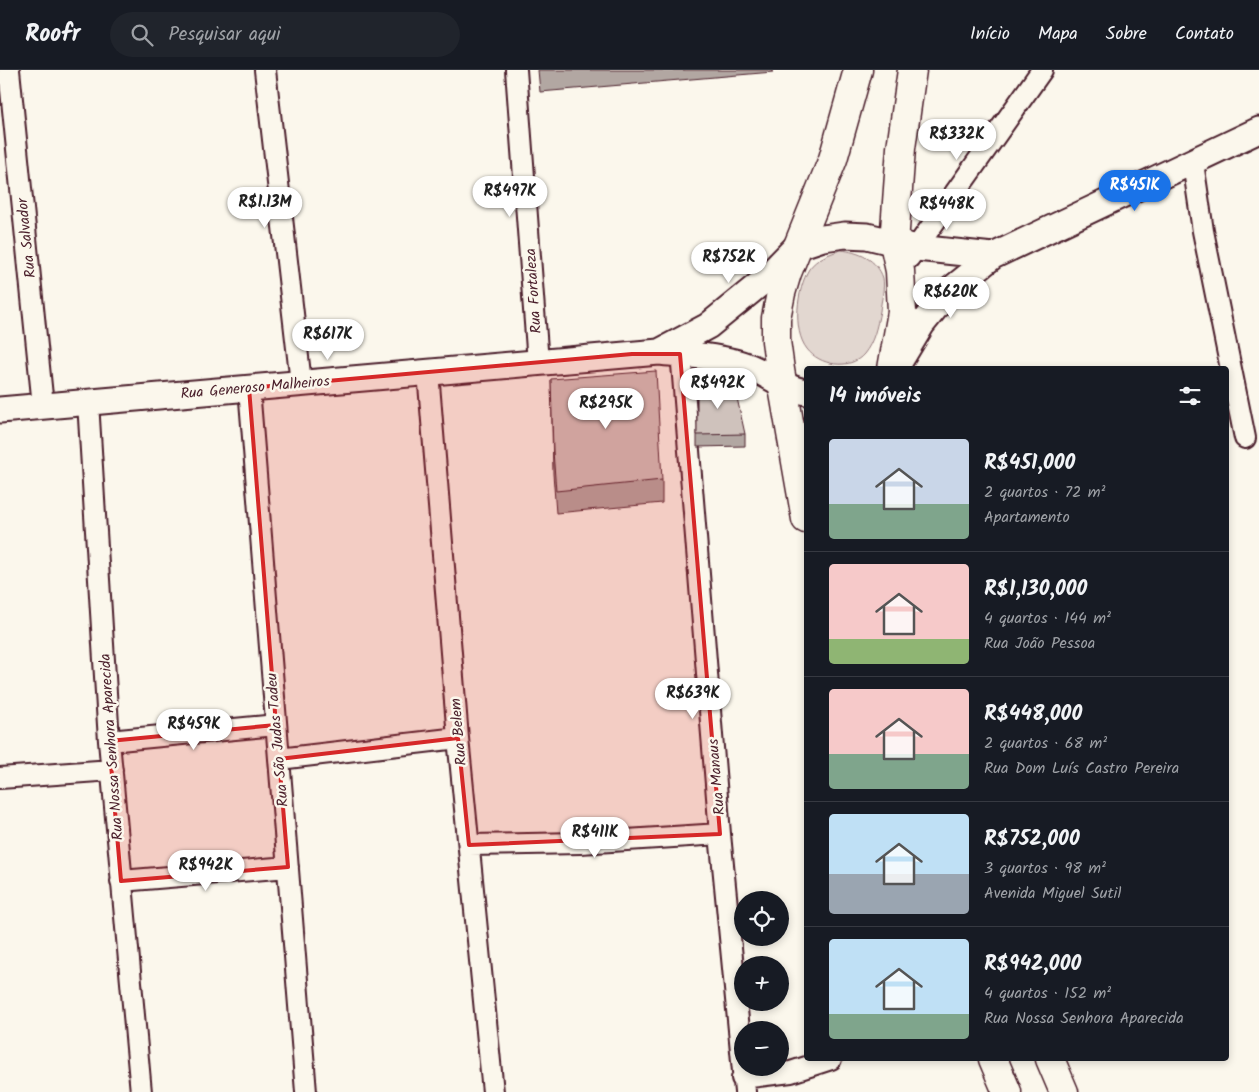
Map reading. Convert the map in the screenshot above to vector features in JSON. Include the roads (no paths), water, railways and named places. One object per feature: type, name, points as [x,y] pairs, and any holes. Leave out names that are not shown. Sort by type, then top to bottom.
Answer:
[{"type":"main road","points":[[804,495],[795,389],[776,341],[776,318],[781,293],[796,247],[833,159],[858,70]]},
{"type":"main road","points":[[893,366],[902,312],[900,271],[905,246],[901,148],[912,70]]},
{"type":"main road","points":[[994,1061],[1007,1092]]},
{"type":"main road","points":[[1051,1061],[1064,1092]]},
{"type":"street","name":"Rua Salvador","points":[[9,70],[43,406]]},
{"type":"street","points":[[265,70],[301,384]]},
{"type":"street","name":"Rua Fortaleza","points":[[516,70],[538,363]]},
{"type":"street","points":[[905,246],[1042,70]]},
{"type":"street","points":[[895,366],[922,324],[948,292],[993,256],[1259,130]]},
{"type":"street","points":[[1193,162],[1204,231],[1245,438]]},
{"type":"street","points":[[672,349],[708,326],[736,304],[762,282],[796,247],[823,238],[845,235],[867,236],[905,246],[993,256]]},
{"type":"street","name":"Rua Generoso Malheiros","points":[[0,410],[538,363],[672,349]]},
{"type":"street","points":[[672,349],[725,359],[752,368],[795,389]]},
{"type":"street","name":"Rua Manaus","points":[[672,349],[744,1085]]},
{"type":"street","name":"Rua Belem","points":[[428,372],[458,738],[493,1092]]},
{"type":"street","name":"Rua São Judas Tadeu","points":[[249,388],[306,1092]]},
{"type":"street","name":"Rua Nossa Senhora Aparecida","points":[[88,402],[109,741],[141,1092]]},
{"type":"street","points":[[109,741],[276,725]]},
{"type":"street","points":[[279,759],[458,738]]},
{"type":"street","points":[[0,778],[112,770]]},
{"type":"street","points":[[469,845],[580,843],[720,834]]},
{"type":"street","points":[[121,881],[288,867]]},
{"type":"street","points":[[744,1085],[825,1061]]}]
